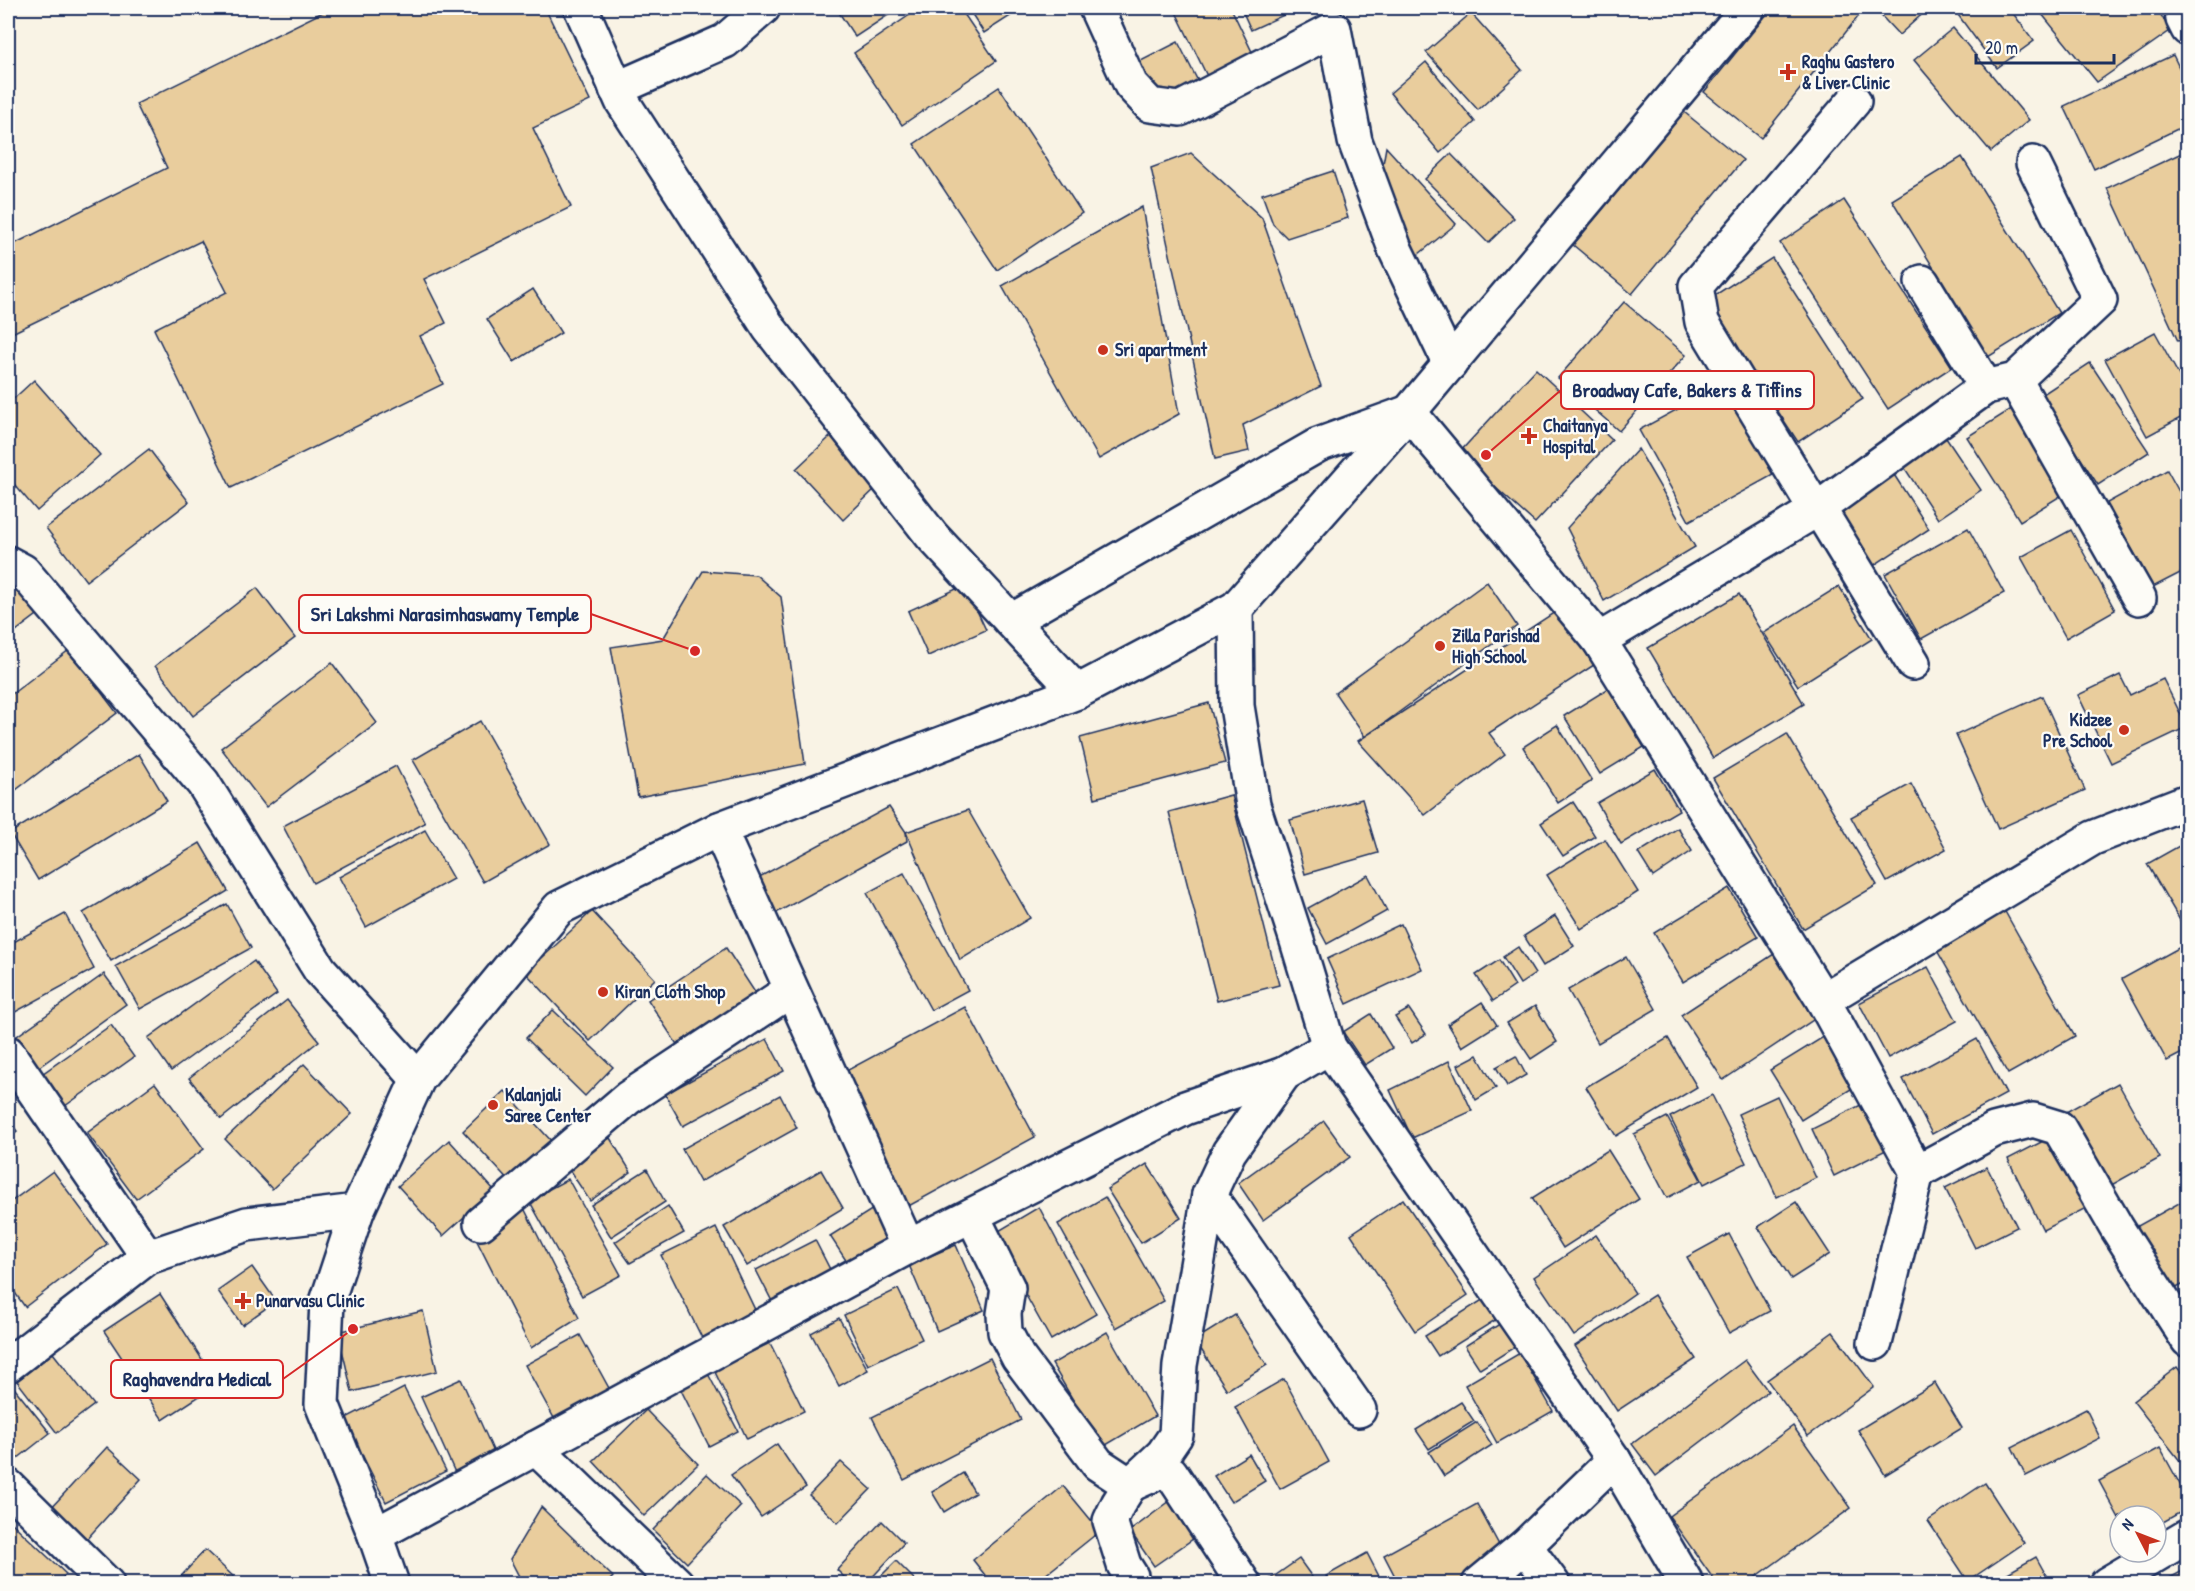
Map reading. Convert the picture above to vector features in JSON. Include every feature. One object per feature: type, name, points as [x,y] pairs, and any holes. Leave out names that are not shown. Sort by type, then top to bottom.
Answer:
[{"type":"street","points":[[581,8],[628,111],[769,328],[932,536],[1077,692]]},
{"type":"street","points":[[616,89],[725,41],[763,8]]},
{"type":"street","points":[[1096,8],[1131,86],[1150,105],[1180,109],[1334,29],[1355,141],[1395,249],[1450,364]]},
{"type":"street","points":[[392,1584],[375,1535],[322,1404],[327,1302],[357,1210],[418,1079],[560,908],[718,829],[1077,692],[1236,608],[1450,364],[1748,8]]},
{"type":"street","points":[[2182,8],[2187,29]]},
{"type":"street","points":[[1854,101],[1695,286],[1702,322],[1816,510],[1819,509],[1913,663]]},
{"type":"street","points":[[1599,640],[1816,510],[2000,383],[2100,300],[2033,163]]},
{"type":"street","points":[[1922,282],[2000,383],[2139,598]]},
{"type":"street","points":[[1011,621],[1318,446],[1409,412]]},
{"type":"street","points":[[1409,412],[1599,640],[1823,1000],[1917,1172],[1875,1342]]},
{"type":"street","points":[[8,563],[23,570],[203,783],[320,970],[418,1079]]},
{"type":"street","points":[[1236,608],[1237,706],[1253,805],[1329,1047],[1614,1460],[1687,1584]]},
{"type":"street","points":[[1823,1000],[2093,838],[2187,801]]},
{"type":"street","points":[[718,829],[908,1247]]},
{"type":"street","points":[[481,1223],[628,1098],[791,990]]},
{"type":"street","points":[[375,1535],[908,1247],[1185,1108],[1284,1074],[1329,1047]]},
{"type":"street","points":[[8,1053],[148,1257]]},
{"type":"street","points":[[1130,1584],[1131,1576],[1124,1565],[1110,1521],[1130,1485],[1163,1454],[1176,1435],[1180,1365],[1209,1195],[1229,1152],[1284,1074]]},
{"type":"street","points":[[1917,1172],[1994,1131],[2033,1120],[2059,1128],[2117,1228],[2187,1340]]},
{"type":"street","points":[[1209,1195],[1359,1410]]},
{"type":"street","points":[[8,1365],[148,1257],[247,1224],[357,1210]]},
{"type":"street","points":[[972,1215],[1008,1288],[1004,1314],[1005,1332],[1018,1357],[1098,1464],[1130,1485]]},
{"type":"street","points":[[536,1448],[676,1584]]},
{"type":"street","points":[[1479,1584],[1526,1546],[1614,1460]]},
{"type":"street","points":[[1130,1485],[1159,1472],[1171,1473],[1244,1584]]},
{"type":"street","points":[[8,1486],[107,1584]]},
{"type":"street","points":[[2107,1584],[2187,1536]]},
{"type":"street","points":[[1526,1546],[1553,1584]]},
{"type":"building","points":[[331,8],[545,8],[590,101],[533,128],[571,207],[424,279],[446,323],[420,336],[443,384],[231,488],[154,329],[227,292],[201,241],[8,335],[8,247],[167,168],[136,104]]},
{"type":"building","points":[[836,8],[899,8],[855,37]]},
{"type":"building","points":[[920,8],[960,8],[996,61],[902,125],[854,53]]},
{"type":"building","points":[[968,8],[1023,8],[984,33]]},
{"type":"building","points":[[1174,8],[1231,8],[1254,56],[1208,78]]},
{"type":"building","points":[[1241,8],[1299,8],[1251,30]]},
{"type":"building","points":[[1772,8],[1856,8],[1862,12],[1761,138],[1704,92]]},
{"type":"building","points":[[1874,8],[1929,8],[1899,35]]},
{"type":"building","points":[[1953,8],[2009,8],[2034,41],[1997,68]]},
{"type":"building","points":[[2037,8],[2157,8],[2170,31],[2097,82]]},
{"type":"building","points":[[1471,13],[1522,70],[1478,110],[1426,52]]},
{"type":"building","points":[[1953,28],[2029,120],[1991,152],[1914,60]]},
{"type":"building","points":[[1178,42],[1204,93],[1150,101],[1131,66]]},
{"type":"building","points":[[2173,55],[2188,86],[2188,124],[2094,169],[2064,106]]},
{"type":"building","points":[[1426,62],[1475,122],[1440,153],[1390,93]]},
{"type":"building","points":[[999,87],[1082,213],[997,270],[914,144]]},
{"type":"building","points":[[1684,112],[1743,160],[1632,294],[1573,245]]},
{"type":"building","points":[[1386,147],[1456,224],[1409,262],[1381,175]]},
{"type":"building","points":[[2188,150],[2188,337],[2178,341],[2107,188]]},
{"type":"building","points":[[1191,153],[1262,218],[1321,386],[1243,425],[1249,451],[1215,459],[1151,168]]},
{"type":"building","points":[[1451,154],[1514,218],[1488,243],[1425,179]]},
{"type":"building","points":[[1962,157],[2059,313],[1988,357],[1892,200]]},
{"type":"building","points":[[1333,171],[1348,218],[1287,238],[1273,224],[1262,194]]},
{"type":"building","points":[[1844,200],[1952,367],[1888,409],[1780,243]]},
{"type":"building","name":"Sri apartment","points":[[1142,207],[1179,414],[1099,459],[1002,286]]},
{"type":"building","points":[[1772,258],[1863,399],[1798,442],[1706,301]]},
{"type":"building","points":[[533,289],[561,333],[514,362],[487,319]]},
{"type":"building","points":[[1624,302],[1686,355],[1619,431],[1558,378]]},
{"type":"building","points":[[2155,332],[2188,392],[2188,414],[2147,436],[2105,359]]},
{"type":"building","points":[[2090,363],[2149,452],[2098,485],[2040,396]]},
{"type":"building","points":[[1536,369],[1612,440],[1535,523],[1458,454]]},
{"type":"building","points":[[34,380],[100,455],[37,511],[8,477],[8,404]]},
{"type":"building","points":[[1724,384],[1773,475],[1689,521],[1639,430]]},
{"type":"building","points":[[2013,408],[2067,492],[2020,521],[1967,437]]},
{"type":"building","points":[[1944,435],[1981,490],[1938,519],[1902,464]]},
{"type":"building","points":[[831,436],[878,486],[843,520],[796,469]]},
{"type":"building","points":[[149,449],[189,502],[86,581],[46,528]]},
{"type":"building","points":[[1638,449],[1695,547],[1604,601],[1567,528]]},
{"type":"building","points":[[1891,470],[1929,529],[1873,566],[1835,507]]},
{"type":"building","points":[[2167,470],[2188,508],[2188,569],[2153,587],[2107,503]]},
{"type":"building","points":[[1968,528],[2004,593],[1921,639],[1885,574]]},
{"type":"building","points":[[2071,530],[2115,610],[2066,638],[2021,557]]},
{"type":"building","points":[[703,571],[756,575],[781,597],[805,764],[638,797],[611,647],[663,639]]},
{"type":"building","points":[[8,577],[37,615],[8,637]]},
{"type":"building","points":[[1487,582],[1517,626],[1365,737],[1335,693]]},
{"type":"building","points":[[965,585],[986,630],[928,656],[908,611]]},
{"type":"building","points":[[1839,586],[1872,639],[1798,686],[1764,633]]},
{"type":"building","points":[[257,588],[295,638],[193,716],[155,666]]},
{"type":"building","points":[[1739,594],[1804,704],[1713,758],[1648,648]]},
{"type":"building","points":[[1558,610],[1594,665],[1489,733],[1505,754],[1425,815],[1358,741]]},
{"type":"building","points":[[69,650],[117,713],[8,796],[8,697]]},
{"type":"building","points":[[332,663],[377,723],[266,807],[221,748]]},
{"type":"building","points":[[2120,675],[2130,695],[2163,679],[2187,727],[2111,763],[2078,695]]},
{"type":"building","points":[[1609,688],[1644,747],[1600,774],[1564,716]]},
{"type":"building","points":[[2042,696],[2085,790],[1998,829],[1956,735]]},
{"type":"building","points":[[1209,703],[1225,763],[1095,798],[1080,738]]},
{"type":"building","points":[[480,721],[550,844],[483,882],[413,760]]},
{"type":"building","points":[[1557,725],[1592,781],[1558,803],[1523,747]]},
{"type":"building","points":[[1787,734],[1877,885],[1803,929],[1713,778]]},
{"type":"building","points":[[139,754],[167,801],[38,880],[10,833]]},
{"type":"building","points":[[396,766],[425,823],[313,883],[283,826]]},
{"type":"building","points":[[1655,769],[1679,810],[1621,844],[1597,803]]},
{"type":"building","points":[[1911,784],[1946,849],[1887,882],[1851,817]]},
{"type":"building","points":[[1231,795],[1279,985],[1217,1001],[1169,812]]},
{"type":"building","points":[[1362,799],[1378,853],[1305,874],[1290,820]]},
{"type":"building","points":[[1573,802],[1595,836],[1563,856],[1541,823]]},
{"type":"building","points":[[889,807],[906,832],[907,841],[769,917],[750,882]]},
{"type":"building","points":[[968,810],[1030,918],[960,960],[906,832]]},
{"type":"building","points":[[1678,828],[1692,851],[1653,877],[1638,853]]},
{"type":"building","points":[[425,830],[453,879],[366,927],[339,877]]},
{"type":"building","points":[[1605,839],[1638,892],[1581,929],[1547,875]]},
{"type":"building","points":[[2188,841],[2188,934],[2147,864]]},
{"type":"building","points":[[200,843],[228,891],[111,961],[83,913]]},
{"type":"building","points":[[904,873],[968,990],[931,1010],[867,893]]},
{"type":"building","points":[[1368,875],[1387,911],[1327,944],[1308,908]]},
{"type":"building","points":[[1729,888],[1758,937],[1683,982],[1654,933]]},
{"type":"building","points":[[227,904],[251,948],[140,1009],[116,966]]},
{"type":"building","points":[[2003,908],[2075,1036],[2008,1074],[1935,947]]},
{"type":"building","points":[[592,911],[655,979],[590,1041],[526,973]]},
{"type":"building","points":[[65,914],[94,969],[8,1016],[8,945]]},
{"type":"building","points":[[1555,916],[1574,946],[1543,966],[1524,936]]},
{"type":"building","points":[[1401,924],[1422,969],[1347,1004],[1327,959]]},
{"type":"building","points":[[2184,945],[2188,951],[2188,1050],[2167,1061],[2122,979]]},
{"type":"building","points":[[1518,947],[1535,974],[1520,984],[1503,957]]},
{"type":"building","points":[[726,948],[758,997],[680,1049],[648,1000]]},
{"type":"building","points":[[1780,950],[1822,1014],[1723,1080],[1681,1015]]},
{"type":"building","points":[[1626,957],[1656,1009],[1598,1043],[1568,990]]},
{"type":"building","points":[[1499,960],[1515,986],[1493,1001],[1476,975]]},
{"type":"building","points":[[254,961],[277,994],[171,1071],[148,1038]]},
{"type":"building","points":[[1928,967],[1957,1021],[1888,1058],[1859,1003]]},
{"type":"building","points":[[104,974],[126,1004],[39,1067],[17,1036]]},
{"type":"building","points":[[287,1000],[319,1041],[221,1119],[189,1078]]},
{"type":"building","points":[[1482,1002],[1497,1025],[1462,1047],[1448,1024]]},
{"type":"building","points":[[1535,1006],[1557,1042],[1531,1059],[1507,1023]]},
{"type":"building","points":[[965,1007],[1035,1137],[905,1208],[833,1078]]},
{"type":"building","points":[[1409,1009],[1426,1034],[1412,1043],[1395,1017]]},
{"type":"building","points":[[553,1010],[613,1067],[585,1096],[526,1038]]},
{"type":"building","points":[[1371,1014],[1392,1048],[1365,1065],[1343,1032]]},
{"type":"building","points":[[111,1025],[134,1057],[65,1106],[42,1074]]},
{"type":"building","points":[[1833,1031],[1864,1081],[1801,1120],[1770,1070]]},
{"type":"building","points":[[1668,1038],[1697,1087],[1616,1136],[1586,1087]]},
{"type":"building","points":[[767,1039],[784,1071],[683,1126],[665,1094]]},
{"type":"building","points":[[1977,1039],[2006,1094],[1932,1134],[1903,1079]]},
{"type":"building","points":[[1477,1055],[1496,1088],[1476,1100],[1458,1065]]},
{"type":"building","points":[[1516,1056],[1526,1075],[1507,1086],[1496,1067]]},
{"type":"building","points":[[1449,1061],[1472,1111],[1412,1138],[1390,1090]]},
{"type":"building","points":[[304,1064],[352,1114],[272,1189],[225,1139]]},
{"type":"building","points":[[155,1083],[204,1149],[136,1199],[87,1133]]},
{"type":"building","points":[[2118,1083],[2160,1158],[2099,1192],[2057,1117]]},
{"type":"building","points":[[505,1091],[556,1146],[513,1185],[463,1131]]},
{"type":"building","points":[[780,1095],[797,1128],[700,1182],[682,1149]]},
{"type":"building","points":[[1712,1095],[1746,1163],[1704,1184],[1670,1117]]},
{"type":"building","points":[[1777,1096],[1816,1178],[1777,1197],[1738,1114]]},
{"type":"building","points":[[1875,1098],[1898,1144],[1834,1176],[1812,1129]]},
{"type":"building","points":[[1667,1117],[1701,1180],[1667,1198],[1634,1134]]},
{"type":"building","points":[[8,1119],[17,1131],[8,1138]]},
{"type":"building","points":[[1324,1121],[1350,1157],[1263,1220],[1238,1183]]},
{"type":"building","points":[[2057,1134],[2092,1205],[2043,1230],[2008,1159]]},
{"type":"building","points":[[610,1138],[631,1172],[590,1201],[566,1165]]},
{"type":"building","points":[[449,1140],[494,1190],[443,1236],[398,1186]]},
{"type":"building","points":[[1608,1150],[1639,1199],[1563,1248],[1532,1198]]},
{"type":"building","points":[[1147,1164],[1181,1218],[1141,1243],[1107,1189]]},
{"type":"building","points":[[1987,1167],[2017,1227],[1975,1248],[1945,1188]]},
{"type":"building","points":[[647,1169],[665,1202],[611,1237],[591,1205]]},
{"type":"building","points":[[821,1170],[843,1208],[747,1266],[724,1227]]},
{"type":"building","points":[[53,1171],[107,1244],[25,1307],[8,1283],[8,1204]]},
{"type":"building","points":[[568,1179],[621,1275],[582,1296],[529,1200]]},
{"type":"building","points":[[1105,1197],[1164,1301],[1116,1328],[1058,1224]]},
{"type":"building","points":[[2188,1198],[2188,1282],[2161,1296],[2127,1232]]},
{"type":"building","points":[[1403,1199],[1468,1295],[1415,1331],[1351,1234]]},
{"type":"building","points":[[1796,1202],[1830,1254],[1791,1279],[1758,1227]]},
{"type":"building","points":[[668,1206],[684,1233],[630,1263],[615,1242]]},
{"type":"building","points":[[1039,1207],[1096,1314],[1051,1340],[992,1235]]},
{"type":"building","points":[[524,1208],[579,1318],[531,1348],[474,1235]]},
{"type":"building","points":[[873,1209],[891,1238],[849,1265],[830,1236]]},
{"type":"building","points":[[716,1228],[757,1314],[703,1340],[661,1255]]},
{"type":"building","points":[[1729,1234],[1770,1311],[1729,1333],[1687,1257]]},
{"type":"building","points":[[1596,1235],[1635,1293],[1574,1336],[1534,1277]]},
{"type":"building","points":[[815,1240],[836,1281],[777,1311],[756,1270]]},
{"type":"building","points":[[956,1245],[984,1310],[937,1331],[909,1265]]},
{"type":"building","points":[[252,1267],[276,1301],[242,1325],[218,1291]]},
{"type":"building","points":[[898,1289],[922,1339],[868,1365],[844,1315]]},
{"type":"building","points":[[160,1294],[218,1384],[163,1420],[104,1331]]},
{"type":"building","points":[[1654,1295],[1696,1359],[1617,1411],[1575,1346]]},
{"type":"building","points":[[1484,1299],[1497,1319],[1438,1356],[1425,1336]]},
{"type":"building","points":[[423,1311],[437,1371],[352,1392],[338,1332]]},
{"type":"building","points":[[1235,1315],[1267,1365],[1227,1390],[1195,1340]]},
{"type":"building","points":[[839,1318],[868,1370],[839,1386],[811,1333]]},
{"type":"building","points":[[1509,1318],[1524,1341],[1480,1369],[1465,1346]]},
{"type":"building","points":[[1107,1332],[1155,1416],[1101,1448],[1052,1364]]},
{"type":"building","points":[[1833,1332],[1874,1387],[1808,1436],[1767,1380]]},
{"type":"building","points":[[580,1335],[616,1401],[561,1431],[525,1365]]},
{"type":"building","points":[[770,1343],[804,1411],[747,1439],[714,1370]]},
{"type":"building","points":[[53,1353],[94,1405],[57,1433],[17,1381]]},
{"type":"building","points":[[1520,1353],[1553,1411],[1497,1443],[1465,1385]]},
{"type":"building","points":[[990,1358],[1021,1420],[904,1480],[872,1417]]},
{"type":"building","points":[[1745,1360],[1768,1391],[1656,1476],[1632,1444]]},
{"type":"building","points":[[2177,1367],[2188,1381],[2188,1471],[2133,1401]]},
{"type":"building","points":[[705,1368],[738,1431],[709,1446],[677,1382]]},
{"type":"building","points":[[461,1379],[497,1459],[457,1477],[421,1397]]},
{"type":"building","points":[[1284,1379],[1329,1462],[1280,1489],[1235,1407]]},
{"type":"building","points":[[1935,1383],[1962,1428],[1885,1475],[1858,1430]]},
{"type":"building","points":[[11,1384],[50,1433],[8,1466],[8,1387]]},
{"type":"building","points":[[404,1388],[446,1471],[386,1502],[344,1419]]},
{"type":"building","points":[[1461,1402],[1474,1421],[1429,1449],[1416,1430]]},
{"type":"building","points":[[2086,1409],[2100,1438],[2026,1476],[2012,1447]]},
{"type":"building","points":[[646,1410],[698,1464],[644,1516],[593,1461]]},
{"type":"building","points":[[1477,1422],[1492,1445],[1444,1476],[1429,1452]]},
{"type":"building","points":[[1793,1426],[1851,1508],[1746,1584],[1717,1584],[1669,1516]]},
{"type":"building","points":[[777,1444],[806,1487],[761,1517],[731,1475]]},
{"type":"building","points":[[107,1447],[141,1479],[85,1541],[50,1509]]},
{"type":"building","points":[[2160,1448],[2188,1499],[2188,1508],[2168,1519],[2168,1504],[2111,1504],[2099,1481]]},
{"type":"building","points":[[1249,1454],[1265,1481],[1231,1502],[1214,1476]]},
{"type":"building","points":[[841,1462],[871,1489],[838,1523],[809,1495]]},
{"type":"building","points":[[963,1473],[975,1493],[944,1512],[932,1492]]},
{"type":"building","points":[[707,1474],[741,1506],[687,1563],[653,1530]]},
{"type":"building","points":[[1985,1483],[2024,1543],[1968,1581],[1928,1521]]},
{"type":"building","points":[[1063,1486],[1100,1531],[1034,1584],[992,1584],[973,1560]]},
{"type":"building","points":[[1174,1498],[1200,1534],[1154,1566],[1130,1531]]},
{"type":"building","points":[[1477,1504],[1506,1558],[1461,1584],[1399,1584],[1384,1555]]},
{"type":"building","points":[[541,1507],[613,1577],[606,1584],[523,1584],[510,1559]]},
{"type":"building","points":[[882,1521],[904,1543],[866,1584],[851,1584],[837,1570]]},
{"type":"building","points":[[12,1523],[66,1574],[57,1584],[8,1584],[8,1528]]},
{"type":"building","points":[[205,1550],[235,1578],[230,1584],[174,1584]]},
{"type":"building","points":[[1367,1553],[1383,1584],[1330,1584],[1326,1576]]},
{"type":"building","points":[[2036,1557],[2051,1584],[1988,1584]]},
{"type":"building","points":[[1299,1559],[1317,1584],[1271,1584],[1269,1580]]},
{"type":"building","points":[[896,1561],[918,1583],[873,1584]]},
{"type":"building","points":[[2188,1568],[2188,1584],[2168,1584],[2166,1580]]},
{"type":"building","points":[[1512,1570],[1527,1584],[1499,1584]]},
{"type":"place","name":"Raghu Gastero & Liver Clinic","points":[[1788,72]]},
{"type":"place","name":"Sri apartment","points":[[1103,350]]},
{"type":"place","name":"Chaitanya Hospital","points":[[1529,436]]},
{"type":"place","name":"Broadway Cafe, Bakers & Tiffins","points":[[1486,455]]},
{"type":"place","name":"Zilla Parishad High School","points":[[1440,646]]},
{"type":"place","name":"Sri Lakshmi Narasimhaswamy Temple","points":[[695,651]]},
{"type":"place","name":"Kidzee Pre School","points":[[2124,730]]},
{"type":"place","name":"Kiran Cloth Shop","points":[[603,992]]},
{"type":"place","name":"Kalanjali Saree Center","points":[[493,1105]]},
{"type":"place","name":"Punarvasu Clinic","points":[[243,1301]]},
{"type":"place","name":"Raghavendra Medical","points":[[353,1329]]}]
